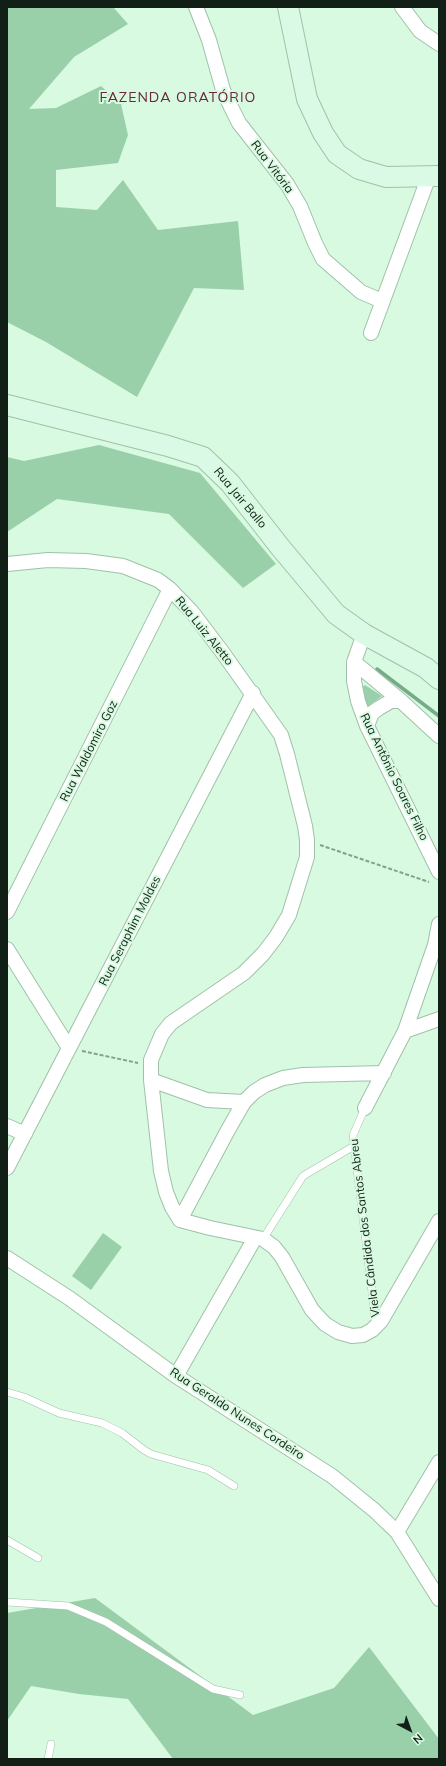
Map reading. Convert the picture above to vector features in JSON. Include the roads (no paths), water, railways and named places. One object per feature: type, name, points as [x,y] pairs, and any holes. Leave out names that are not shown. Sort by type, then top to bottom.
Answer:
[{"type":"main road","points":[[288,7],[307,99],[323,133],[337,154],[359,169],[386,177],[434,176]]},
{"type":"main road","name":"Rua Jair Ballo","points":[[7,405],[168,446],[203,457],[230,483],[280,547],[336,614],[364,634],[426,668],[439,679]]},
{"type":"street","name":"Rua Vitória","points":[[196,7],[209,40],[223,90],[233,113],[239,123],[288,184],[300,206],[323,259],[360,292],[382,301]]},
{"type":"street","points":[[402,7],[420,31],[439,44]]},
{"type":"street","points":[[371,333],[382,301],[434,176]]},
{"type":"street","name":"Rua Luiz Aletto","points":[[7,564],[48,560],[86,561],[123,566],[158,580],[170,589],[192,612],[253,693],[281,735],[298,794],[307,840],[307,857],[289,915],[276,937],[263,954],[244,973],[171,1023],[162,1034],[155,1047],[151,1072],[161,1171],[166,1192],[180,1220]]},
{"type":"street","name":"Rua Waldomiro Goz","points":[[7,912],[170,589]]},
{"type":"street","name":"Rua Antônio Soares Filho","points":[[364,634],[354,662],[354,681],[358,701],[367,726],[435,877]]},
{"type":"street","points":[[354,662],[401,701],[439,736]]},
{"type":"street","name":"Rua Seraphim Moldes","points":[[7,1168],[253,693]]},
{"type":"street","points":[[367,726],[372,712],[391,701],[401,701]]},
{"type":"street","points":[[365,1108],[404,1031],[435,945],[439,924]]},
{"type":"street","points":[[7,949],[69,1048]]},
{"type":"street","points":[[404,1031],[439,1019]]},
{"type":"street","points":[[151,1072],[207,1100],[244,1102]]},
{"type":"street","points":[[384,1073],[303,1075],[283,1078],[265,1084],[244,1102],[180,1220],[259,1239],[274,1247],[282,1257],[312,1310],[325,1324],[338,1332],[352,1336],[362,1336],[376,1325],[390,1307],[439,1221]]},
{"type":"street","points":[[7,1126],[25,1134]]},
{"type":"street","points":[[176,1376],[259,1239]]},
{"type":"street","name":"Rua Geraldo Nunes Cordeiro","points":[[7,1258],[69,1298],[176,1376],[332,1476],[374,1510],[396,1532],[439,1599]]},
{"type":"street","points":[[396,1532],[439,1462]]},
{"type":"lane","name":"Viela Cândida dos Santos Abreu","points":[[365,1108],[353,1135],[376,1325]]},
{"type":"lane","points":[[259,1239],[303,1176],[354,1146]]},
{"type":"lane","points":[[7,1392],[24,1397],[59,1413],[102,1423],[122,1433],[151,1454],[208,1470],[234,1486]]},
{"type":"lane","points":[[7,1540],[38,1558]]},
{"type":"lane","points":[[7,1602],[68,1606],[106,1622],[213,1689],[240,1695]]},
{"type":"lane","points":[[48,1759],[51,1744]]},
{"type":"waterway","points":[[377,669],[439,716]]},
{"type":"district","name":"FAZENDA ORATÓRIO","points":[[178,98]]}]
